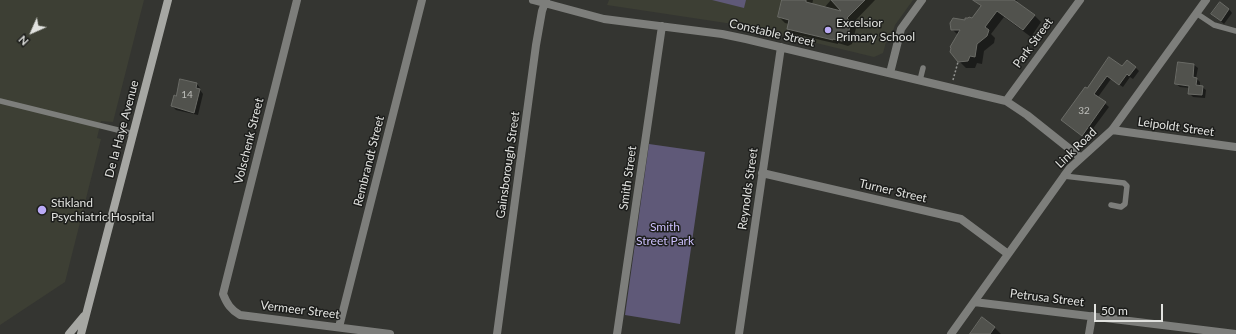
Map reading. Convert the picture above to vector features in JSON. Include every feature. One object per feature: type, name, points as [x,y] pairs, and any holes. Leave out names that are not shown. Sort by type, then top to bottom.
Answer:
[{"type":"street","name":"De la Haye Avenue","points":[[81,334],[168,0]]},
{"type":"street","name":"Volschenk Street","points":[[224,288],[297,0]]},
{"type":"street","name":"Rembrandt Street","points":[[339,327],[422,0]]},
{"type":"street","name":"Constable Street","points":[[533,0],[546,2],[604,18],[722,34],[1006,101],[1027,115],[1081,158]]},
{"type":"street","points":[[890,73],[901,29],[922,0]]},
{"type":"street","name":"Park Street","points":[[1006,101],[1080,0]]},
{"type":"street","name":"Link Road","points":[[951,334],[1070,168],[1112,130],[1206,0]]},
{"type":"street","name":"Gainsborough Street","points":[[497,334],[536,45],[542,11],[546,2]]},
{"type":"street","name":"Smith Street","points":[[617,334],[662,26]]},
{"type":"street","name":"Reynolds Street","points":[[739,334],[781,47]]},
{"type":"street","name":"Leipoldt Street","points":[[1112,130],[1236,147]]},
{"type":"street","name":"Turner Street","points":[[762,173],[961,219],[1008,254]]},
{"type":"street","name":"Vermeer Street","points":[[224,288],[223,294],[226,302],[234,312],[240,315],[390,334]]},
{"type":"street","name":"Petrusa Street","points":[[974,302],[1236,334]]},
{"type":"street","points":[[69,334],[87,312]]},
{"type":"street","points":[[1089,334],[1092,316]]},
{"type":"lane","points":[[1196,13],[1214,25],[1236,31]]},
{"type":"lane","points":[[920,80],[923,68]]},
{"type":"lane","points":[[0,101],[134,134]]},
{"type":"lane","points":[[1064,176],[1124,183],[1127,188],[1125,204],[1121,207],[1111,205]]},
{"type":"path","points":[[951,88],[958,62]]},
{"type":"shaded area","name":"Stikland Psychiatric Hospital","points":[[0,0],[144,0],[113,122],[101,121],[97,138],[101,139],[65,282],[0,325]]},
{"type":"shaded area","name":"Excelsior Primary School","points":[[609,0],[913,0],[895,25],[892,34],[888,35],[883,53],[874,57],[746,26],[607,5]]},
{"type":"green space","points":[[712,0],[746,0],[744,8]]},
{"type":"green space","name":"Smith Street Park","points":[[649,144],[705,152],[680,324],[625,315]]},
{"type":"building","points":[[782,0],[806,0],[806,2],[841,11],[831,0],[865,0],[847,18],[851,22],[847,39],[842,41],[787,29],[789,20],[778,17]]},
{"type":"building","points":[[973,0],[1014,0],[1035,15],[1023,30],[997,11],[985,27],[989,30],[987,36],[977,44],[975,57],[970,56],[968,61],[958,62],[950,52],[950,47],[960,30],[951,30],[950,23],[953,18],[965,20],[965,18],[972,18],[981,6]]},
{"type":"building","points":[[1220,2],[1229,9],[1221,21],[1211,14]]},
{"type":"building","points":[[1109,57],[1122,66],[1127,60],[1136,67],[1129,76],[1127,74],[1119,85],[1107,76],[1094,94],[1106,102],[1082,136],[1061,120],[1085,87],[1087,88]]},
{"type":"building","points":[[1178,62],[1194,64],[1193,77],[1197,78],[1196,85],[1203,86],[1202,95],[1188,94],[1189,86],[1175,84]]},
{"type":"building","points":[[180,79],[197,83],[196,88],[200,89],[194,113],[171,106],[174,95],[176,96]]},
{"type":"building","points":[[982,317],[995,327],[990,334],[970,334]]},
{"type":"place","name":"Excelsior Primary School","points":[[828,30]]},
{"type":"place","name":"Stikland Psychiatric Hospital","points":[[42,210]]}]
